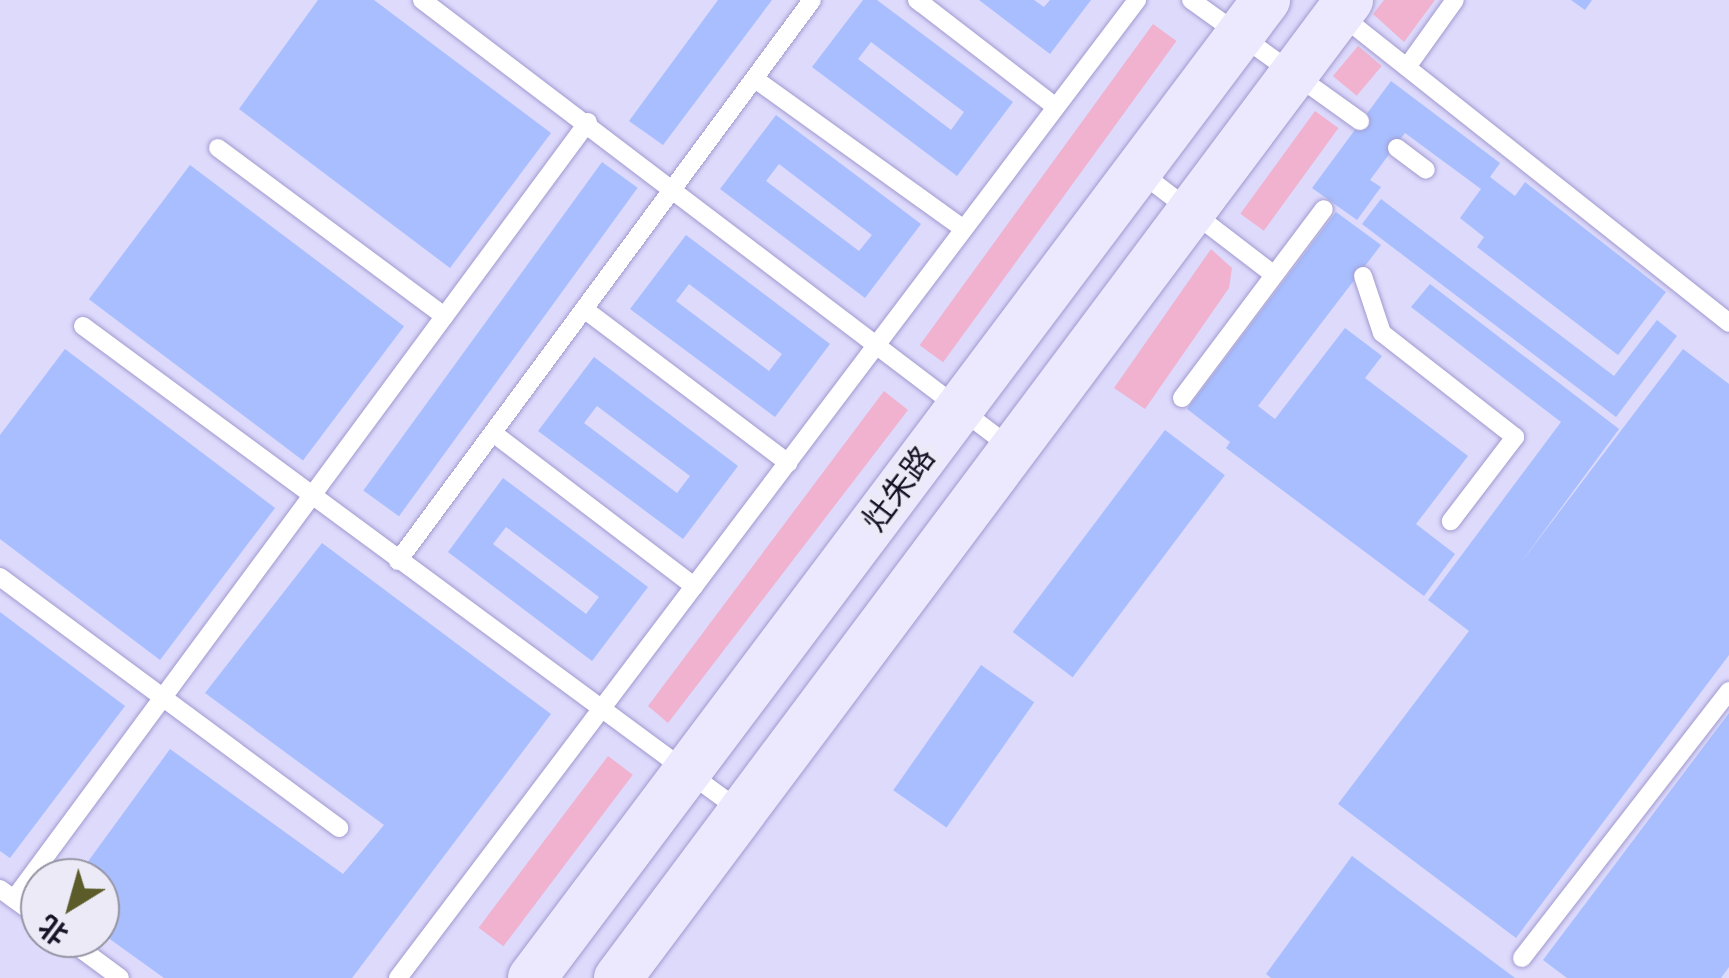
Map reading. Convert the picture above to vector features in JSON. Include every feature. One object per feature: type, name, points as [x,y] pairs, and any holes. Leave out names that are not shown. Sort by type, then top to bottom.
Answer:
[{"type":"main road","points":[[618,978],[1194,212],[1296,72],[1337,4]]},
{"type":"main road","name":"灶朱路","points":[[532,978],[1254,17]]},
{"type":"lane","points":[[422,0],[588,122],[1015,450]]},
{"type":"lane","points":[[398,561],[812,0]]},
{"type":"lane","points":[[917,0],[1056,107]]},
{"type":"lane","points":[[398,978],[1138,0]]},
{"type":"lane","points":[[1190,0],[1254,17],[1296,72],[1360,120]]},
{"type":"lane","points":[[1407,66],[1456,0]]},
{"type":"lane","points":[[1337,4],[1407,66],[1729,323]]},
{"type":"lane","points":[[755,78],[964,229]]},
{"type":"lane","points":[[7,894],[163,698],[588,122]]},
{"type":"lane","points":[[218,148],[444,316]]},
{"type":"lane","points":[[1396,148],[1426,170]]},
{"type":"lane","points":[[1138,171],[1274,275]]},
{"type":"lane","points":[[1182,398],[1324,209]]},
{"type":"lane","points":[[1363,276],[1382,334],[1515,437],[1451,521]]},
{"type":"lane","points":[[584,310],[788,463]]},
{"type":"lane","points":[[82,326],[600,712],[743,812]]},
{"type":"lane","points":[[493,433],[694,586]]},
{"type":"lane","points":[[0,577],[339,828]]},
{"type":"lane","points":[[1522,958],[1729,691]]},
{"type":"lane","points":[[93,958],[120,978]]},
{"type":"shaded area","points":[[1384,0],[1435,0],[1404,42],[1373,14]]},
{"type":"shaded area","points":[[1153,24],[1176,41],[943,362],[920,345]]},
{"type":"shaded area","points":[[1358,46],[1382,66],[1357,96],[1333,76]]},
{"type":"shaded area","points":[[1315,111],[1338,128],[1264,231],[1240,214]]},
{"type":"shaded area","points":[[1211,249],[1232,268],[1229,288],[1145,409],[1114,388]]},
{"type":"shaded area","points":[[884,391],[908,410],[668,723],[648,706]]},
{"type":"shaded area","points":[[608,756],[633,775],[503,946],[479,928]]},
{"type":"building","points":[[318,0],[374,0],[551,133],[450,268],[239,109]]},
{"type":"building","points":[[718,0],[772,0],[663,145],[629,121]]},
{"type":"building","points":[[863,0],[877,0],[1013,102],[957,176],[812,67]],"holes":[[[871,42],[964,112],[951,130],[858,59]]]},
{"type":"building","points":[[979,0],[1034,0],[1044,7],[1050,0],[1091,0],[1050,54]]},
{"type":"building","points":[[1571,0],[1592,0],[1585,10]]},
{"type":"building","points":[[1391,81],[1500,163],[1490,177],[1515,196],[1525,182],[1666,292],[1618,355],[1477,247],[1484,237],[1460,218],[1481,189],[1405,133],[1370,180],[1381,187],[1357,220],[1312,188]]},
{"type":"building","points":[[776,115],[921,224],[865,298],[720,189]],"holes":[[[779,164],[872,235],[859,251],[766,181]]]},
{"type":"building","points":[[602,162],[638,188],[399,516],[363,490]]},
{"type":"building","points":[[190,165],[404,326],[303,460],[89,299]]},
{"type":"building","points":[[1381,199],[1614,376],[1657,320],[1677,336],[1616,417],[1362,224]]},
{"type":"building","points":[[1336,212],[1381,245],[1258,406],[1275,419],[1345,328],[1382,356],[1365,378],[1468,456],[1416,524],[1455,554],[1424,596],[1226,448],[1230,442],[1187,409]]},
{"type":"building","points":[[686,235],[830,344],[775,417],[630,309]],"holes":[[[689,284],[782,354],[769,371],[676,301]]]},
{"type":"building","points":[[1430,284],[1619,429],[1519,565],[1683,349],[1729,384],[1729,655],[1516,938],[1338,804],[1469,631],[1428,600],[1561,422],[1411,307]]},
{"type":"building","points":[[65,349],[275,508],[160,660],[0,539],[0,435]]},
{"type":"building","points":[[594,357],[738,466],[683,539],[538,431]],"holes":[[[597,406],[690,476],[677,493],[584,423]]]},
{"type":"building","points":[[1165,430],[1225,475],[1073,677],[1013,632]]},
{"type":"building","points":[[503,478],[648,587],[592,661],[448,552]],"holes":[[[506,527],[599,597],[586,614],[493,544]]]},
{"type":"building","points":[[322,543],[551,714],[352,978],[164,978],[120,946],[120,858],[91,858],[170,749],[343,874],[384,825],[205,693]]},
{"type":"building","points":[[0,612],[125,706],[10,858],[0,851]]},
{"type":"building","points":[[981,665],[1034,702],[946,828],[893,790]]},
{"type":"building","points":[[1729,713],[1729,967],[1721,978],[1567,978],[1543,960]]},
{"type":"building","points":[[1352,856],[1515,978],[1271,978],[1266,974]]}]
